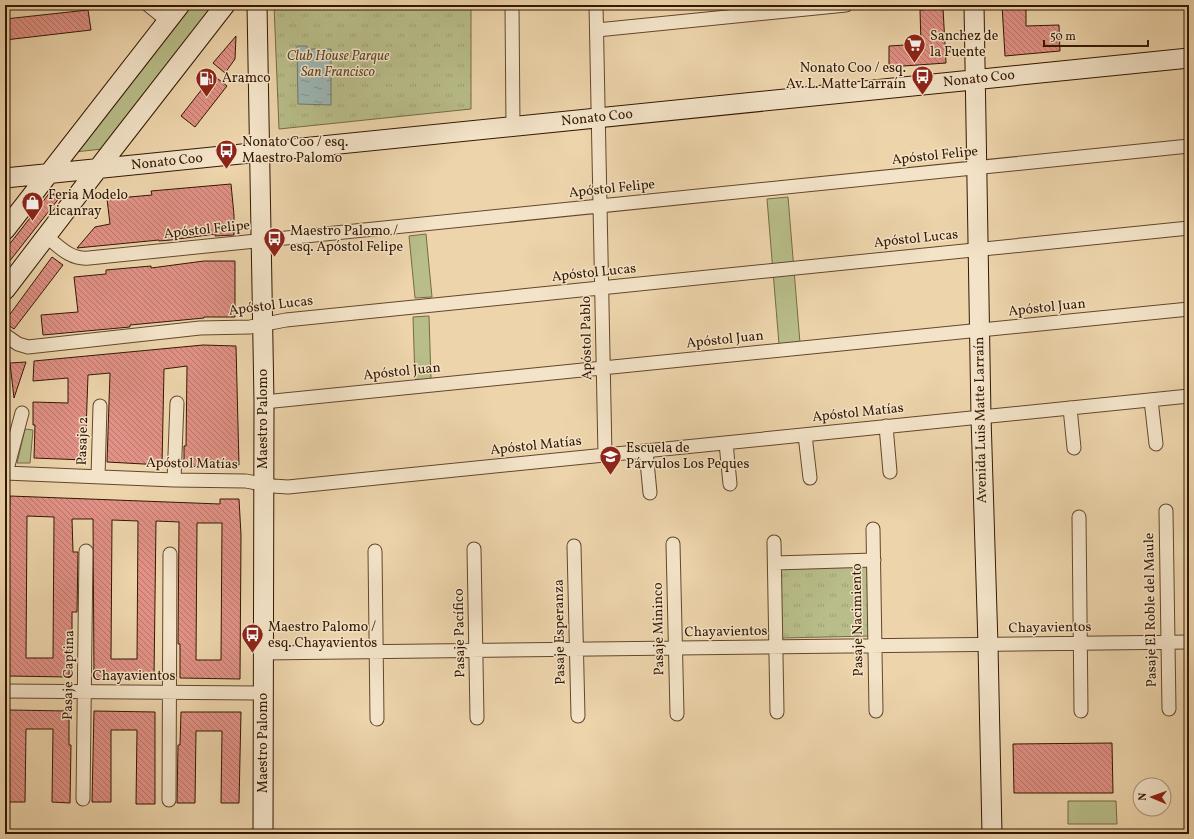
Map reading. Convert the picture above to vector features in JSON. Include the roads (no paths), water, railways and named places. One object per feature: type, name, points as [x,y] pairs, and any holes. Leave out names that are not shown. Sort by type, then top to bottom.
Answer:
[{"type":"street","points":[[148,5],[168,21]]},
{"type":"street","points":[[5,230],[180,5]]},
{"type":"street","points":[[5,290],[225,5]]},
{"type":"street","name":"Maestro Palomo","points":[[257,5],[264,402],[263,834]]},
{"type":"street","points":[[512,5],[513,127]]},
{"type":"street","name":"Apóstol Pablo","points":[[596,5],[605,455]]},
{"type":"street","points":[[597,30],[846,5]]},
{"type":"street","name":"Avenida Luis Matte Larraín","points":[[974,5],[979,330],[992,834]]},
{"type":"street","name":"Nonato Coo","points":[[5,178],[1189,58]]},
{"type":"street","name":"Apóstol Felipe","points":[[46,236],[72,256],[84,259],[1189,146]]},
{"type":"street","name":"Apóstol Lucas","points":[[5,335],[23,346],[34,346],[200,328],[250,327],[286,320],[1189,228]]},
{"type":"street","name":"Apóstol Juan","points":[[264,402],[1189,309]]},
{"type":"street","name":"Apóstol Matías","points":[[5,473],[98,478],[246,481],[288,487],[1189,396]]},
{"type":"street","points":[[1152,400],[1156,444]]},
{"type":"street","points":[[174,480],[177,403]]},
{"type":"street","name":"Pasaje 2","points":[[98,478],[100,406]]},
{"type":"street","points":[[1070,408],[1074,448]]},
{"type":"street","points":[[5,473],[22,414]]},
{"type":"street","points":[[886,426],[890,472]]},
{"type":"street","points":[[805,435],[810,478]]},
{"type":"street","points":[[726,443],[730,484]]},
{"type":"street","points":[[646,451],[650,493]]},
{"type":"street","name":"Pasaje El Roble del Maule","points":[[1166,511],[1169,708]]},
{"type":"street","points":[[1079,517],[1081,710]]},
{"type":"street","name":"Pasaje Nacimiento","points":[[873,529],[876,711]]},
{"type":"street","points":[[774,542],[777,712]]},
{"type":"street","name":"Pasaje Mininco","points":[[673,544],[677,714]]},
{"type":"street","name":"Pasaje Esperanza","points":[[574,546],[578,716]]},
{"type":"street","name":"Pasaje Pacífico","points":[[474,549],[477,718]]},
{"type":"street","name":"Pasaje Captina","points":[[83,799],[86,551]]},
{"type":"street","points":[[375,551],[377,719]]},
{"type":"street","points":[[169,800],[170,554]]},
{"type":"street","points":[[775,563],[874,560]]},
{"type":"street","name":"Chayavientos","points":[[264,653],[1189,642]]},
{"type":"street","name":"Chayavientos","points":[[5,691],[263,693]]},
{"type":"water","points":[[297,46],[307,46],[307,49],[331,49],[331,105],[298,104]]},
{"type":"place","name":"Sanchez de la Fuente","points":[[914,64]]},
{"type":"place","name":"Nonato Coo / esq. Av. L. Matte Larraín","points":[[922,96]]},
{"type":"place","name":"Aramco","points":[[207,98]]},
{"type":"place","name":"Nonato Coo / esq. Maestro Palomo","points":[[226,170]]},
{"type":"place","name":"Feria Modelo Licanray","points":[[32,222]]},
{"type":"place","name":"Maestro Palomo / esq. Apóstol Felipe","points":[[274,258]]},
{"type":"place","name":"Escuela de Párvulos Los Peques","points":[[610,476]]},
{"type":"place","name":"Maestro Palomo / esq. Chayavientos","points":[[253,654]]},
{"type":"park label","name":"Club House Parque San Francisco","points":[[338,64]]}]
